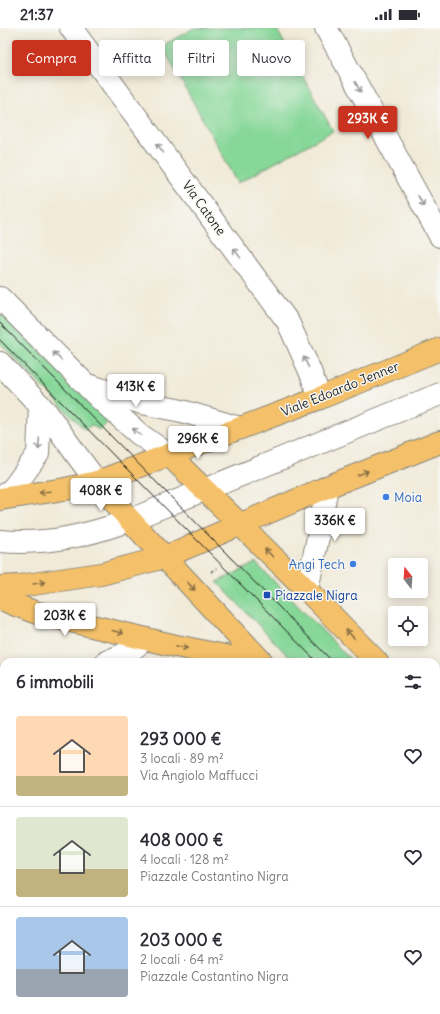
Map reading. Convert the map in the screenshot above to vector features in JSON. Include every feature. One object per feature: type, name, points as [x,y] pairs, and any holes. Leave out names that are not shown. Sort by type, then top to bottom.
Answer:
[{"type":"main road","name":"Viale Edoardo Jenner","points":[[1,499],[65,489],[97,482],[320,398],[440,349]]},
{"type":"main road","points":[[0,587],[19,586],[101,574],[165,557],[327,487],[440,442]]},
{"type":"main road","points":[[169,455],[307,590],[373,658]]},
{"type":"main road","points":[[97,482],[130,520],[258,658]]},
{"type":"main road","points":[[0,598],[37,613],[144,639],[235,658]]},
{"type":"street","name":"Via Catone","points":[[71,28],[288,322],[310,371],[320,398]]},
{"type":"street","points":[[326,28],[440,236]]},
{"type":"street","points":[[0,298],[84,384],[139,434],[169,455]]},
{"type":"street","points":[[0,364],[47,413],[97,482]]},
{"type":"street","points":[[84,384],[142,403],[182,411],[240,428]]},
{"type":"street","points":[[0,541],[40,541],[92,533],[130,520],[440,394]]},
{"type":"street","points":[[1,499],[14,487],[38,454],[40,405]]},
{"type":"street","points":[[307,590],[327,487]]},
{"type":"street","points":[[117,658],[136,647],[144,639]]},
{"type":"path","points":[[211,573],[217,568]]},
{"type":"green space","points":[[194,28],[276,28],[283,40],[237,40],[237,76],[303,76],[333,131],[238,183],[179,76],[229,76],[229,40],[173,40],[173,66],[165,51],[165,44]]},
{"type":"green space","points":[[0,312],[110,420],[100,430],[91,425],[85,430],[0,343]]},
{"type":"green space","points":[[256,563],[349,658],[290,658],[217,582]]},
{"type":"tram line","points":[[0,323],[329,658]]},
{"type":"tram line","points":[[0,340],[313,658]]},
{"type":"place","name":"Moia","points":[[386,497]]},
{"type":"place","name":"Angi Tech","points":[[353,564]]},
{"type":"place","name":"Piazzale Nigra","points":[[267,595]]}]
